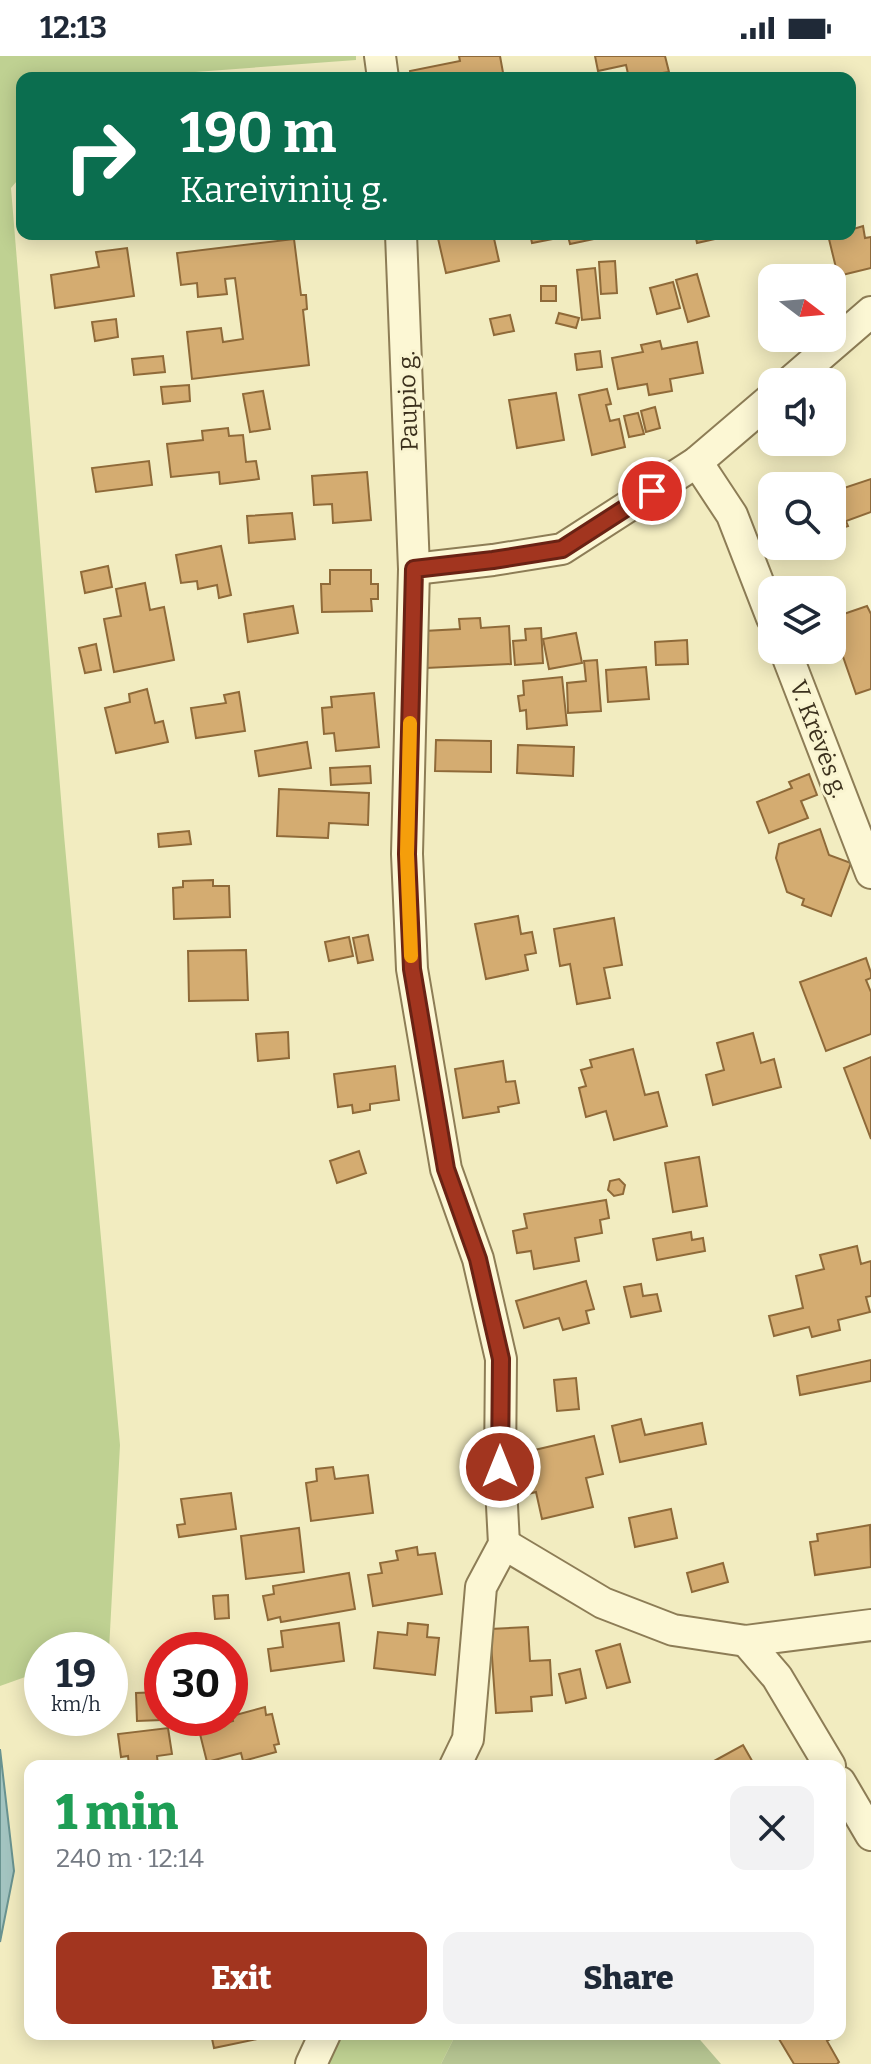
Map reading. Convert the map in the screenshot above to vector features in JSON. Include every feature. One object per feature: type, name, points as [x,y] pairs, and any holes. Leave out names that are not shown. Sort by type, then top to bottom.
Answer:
[{"type":"street","name":"Paupio g.","points":[[401,240],[414,569],[407,854],[412,969],[446,1169],[478,1259],[501,1359],[500,1467],[504,1544]]},
{"type":"street","points":[[806,368],[871,312]]},
{"type":"street","points":[[414,569],[562,549],[697,462],[758,410]]},
{"type":"street","points":[[697,462],[732,515],[758,582]]},
{"type":"street","name":"V. Krėvės g.","points":[[790,664],[871,873]]},
{"type":"street","points":[[458,1760],[468,1739],[481,1587],[504,1544],[603,1603],[673,1630],[746,1641],[871,1625]]},
{"type":"street","points":[[746,1641],[777,1677],[826,1760]]},
{"type":"street","points":[[846,1792],[871,1835]]},
{"type":"street","points":[[311,2064],[322,2040]]},
{"type":"green space","points":[[0,56],[356,56],[356,60],[195,72],[16,72],[16,182],[11,188],[64,835],[120,1445],[110,1632],[24,1632],[24,1677],[0,1686]]},
{"type":"green space","points":[[338,2040],[453,2040],[441,2064],[326,2064]]},
{"type":"green space","points":[[453,2040],[700,2040],[721,2064],[441,2064]]},
{"type":"water","points":[[0,1749],[14,1871],[0,1942]]},
{"type":"building","points":[[459,56],[500,56],[503,72],[410,72],[410,71],[460,61]]},
{"type":"building","points":[[595,56],[665,56],[669,72],[628,72],[626,65],[598,71]]},
{"type":"building","points":[[863,226],[865,238],[871,237],[871,268],[846,274],[846,264],[835,264],[829,240],[856,240],[856,228]]},
{"type":"building","points":[[294,240],[301,295],[306,295],[307,309],[303,310],[309,365],[192,379],[187,332],[221,328],[223,342],[243,339],[235,278],[225,279],[227,294],[198,297],[197,283],[181,285],[177,253]]},
{"type":"building","points":[[438,240],[494,240],[499,261],[446,273]]},
{"type":"building","points":[[569,240],[589,240],[570,244]]},
{"type":"building","points":[[127,248],[134,296],[55,308],[51,275],[99,267],[96,252]]},
{"type":"building","points":[[615,261],[617,293],[601,294],[599,262]]},
{"type":"building","points":[[595,268],[600,318],[582,320],[577,270]]},
{"type":"building","points":[[697,274],[709,316],[688,322],[676,280]]},
{"type":"building","points":[[673,282],[680,308],[657,314],[650,288]]},
{"type":"building","points":[[541,286],[556,286],[556,301],[541,301]]},
{"type":"building","points":[[559,313],[579,318],[576,328],[556,323]]},
{"type":"building","points":[[510,315],[514,331],[494,335],[490,319]]},
{"type":"building","points":[[116,319],[118,337],[95,341],[92,322]]},
{"type":"building","points":[[660,341],[662,349],[697,342],[703,373],[670,379],[672,391],[649,395],[647,384],[618,389],[612,358],[643,352],[641,345]]},
{"type":"building","points":[[600,351],[602,367],[577,370],[575,354]]},
{"type":"building","points":[[163,356],[165,372],[134,375],[132,359]]},
{"type":"building","points":[[189,385],[190,401],[163,404],[161,387]]},
{"type":"building","points":[[607,389],[611,404],[606,405],[610,421],[619,419],[625,447],[592,455],[579,395]]},
{"type":"building","points":[[263,391],[270,429],[250,432],[243,394]]},
{"type":"building","points":[[556,393],[564,440],[517,448],[509,400]]},
{"type":"building","points":[[655,407],[660,428],[646,432],[641,411]]},
{"type":"building","points":[[638,413],[644,434],[629,437],[624,416]]},
{"type":"building","points":[[228,428],[229,436],[243,435],[246,462],[256,461],[259,479],[220,484],[219,472],[171,477],[167,444],[203,440],[202,431]]},
{"type":"building","points":[[149,461],[152,485],[96,492],[92,468]]},
{"type":"building","points":[[367,472],[371,520],[333,523],[332,504],[314,505],[312,476]]},
{"type":"building","points":[[871,479],[871,512],[846,521],[846,487]]},
{"type":"building","points":[[292,513],[295,539],[249,543],[247,516]]},
{"type":"building","points":[[221,546],[231,595],[219,598],[217,585],[198,589],[197,581],[181,583],[176,555]]},
{"type":"building","points":[[108,566],[112,587],[85,593],[81,572]]},
{"type":"building","points":[[330,570],[371,570],[371,584],[378,584],[378,599],[371,599],[372,611],[322,612],[321,584],[330,584]]},
{"type":"building","points":[[145,583],[150,610],[164,607],[174,660],[114,672],[104,619],[121,616],[116,589]]},
{"type":"building","points":[[293,606],[298,633],[248,642],[244,614]]},
{"type":"building","points":[[867,606],[871,614],[871,689],[856,694],[846,664],[846,613]]},
{"type":"building","points":[[480,618],[481,628],[509,626],[511,664],[426,668],[424,631],[460,629],[459,619]]},
{"type":"building","points":[[541,628],[543,663],[515,665],[513,641],[526,640],[525,629]]},
{"type":"building","points":[[576,633],[582,663],[549,669],[543,639]]},
{"type":"building","points":[[687,640],[688,664],[656,665],[655,642]]},
{"type":"building","points":[[96,644],[101,670],[85,673],[79,648]]},
{"type":"building","points":[[597,660],[601,711],[568,713],[567,683],[586,681],[584,661]]},
{"type":"building","points":[[646,667],[649,699],[608,702],[606,670]]},
{"type":"building","points":[[562,677],[567,725],[527,729],[526,710],[520,711],[518,696],[524,695],[523,681]]},
{"type":"building","points":[[147,689],[155,723],[163,721],[168,742],[116,753],[105,708],[130,702],[129,694]]},
{"type":"building","points":[[239,692],[245,731],[196,738],[191,708],[226,703],[224,695]]},
{"type":"building","points":[[374,693],[379,747],[336,751],[334,733],[324,734],[322,708],[332,707],[331,697]]},
{"type":"building","points":[[436,740],[491,741],[491,772],[435,771]]},
{"type":"building","points":[[307,742],[311,768],[259,776],[255,751]]},
{"type":"building","points":[[518,745],[574,747],[573,776],[517,773]]},
{"type":"building","points":[[370,766],[371,783],[331,785],[330,768]]},
{"type":"building","points":[[809,774],[817,795],[801,801],[808,818],[769,833],[757,802],[792,788],[789,782]]},
{"type":"building","points":[[279,789],[369,793],[368,825],[329,823],[328,838],[277,836]]},
{"type":"building","points":[[820,829],[829,855],[851,863],[831,916],[802,905],[804,899],[787,892],[776,858],[779,844]]},
{"type":"building","points":[[189,831],[191,844],[159,847],[158,834]]},
{"type":"building","points":[[213,880],[213,886],[229,886],[230,917],[174,919],[173,888],[183,887],[183,881]]},
{"type":"building","points":[[518,916],[521,934],[532,932],[536,953],[525,955],[528,970],[486,979],[475,924]]},
{"type":"building","points":[[614,918],[622,965],[604,968],[610,998],[577,1004],[570,964],[560,966],[554,929]]},
{"type":"building","points":[[368,935],[373,960],[358,963],[353,938]]},
{"type":"building","points":[[349,937],[353,956],[329,961],[325,942]]},
{"type":"building","points":[[246,950],[248,1000],[189,1001],[188,951]]},
{"type":"building","points":[[866,958],[871,973],[871,978],[866,980],[871,992],[871,1034],[826,1051],[800,982]]},
{"type":"building","points":[[288,1032],[289,1058],[258,1061],[256,1034]]},
{"type":"building","points":[[753,1033],[761,1063],[774,1059],[781,1087],[713,1105],[706,1075],[724,1070],[717,1043]]},
{"type":"building","points":[[633,1049],[645,1095],[658,1092],[667,1126],[614,1140],[606,1111],[586,1117],[579,1088],[586,1086],[581,1070],[592,1067],[590,1060]]},
{"type":"building","points":[[871,1057],[871,1139],[844,1068]]},
{"type":"building","points":[[503,1061],[506,1082],[515,1081],[519,1103],[498,1107],[499,1112],[463,1118],[455,1069]]},
{"type":"building","points":[[395,1066],[399,1100],[370,1104],[370,1110],[353,1113],[352,1105],[338,1107],[334,1074]]},
{"type":"building","points":[[359,1151],[366,1173],[337,1183],[330,1161]]},
{"type":"building","points":[[699,1157],[707,1206],[673,1212],[665,1163]]},
{"type":"building","points":[[619,1179],[625,1185],[623,1194],[614,1196],[608,1190],[610,1181]]},
{"type":"building","points":[[606,1200],[609,1218],[600,1220],[602,1233],[575,1238],[579,1261],[534,1269],[531,1251],[517,1253],[513,1231],[527,1228],[524,1214]]},
{"type":"building","points":[[691,1232],[692,1240],[703,1238],[705,1251],[657,1260],[653,1239]]},
{"type":"building","points":[[857,1246],[861,1264],[871,1261],[871,1296],[866,1297],[870,1312],[838,1320],[840,1330],[812,1337],[809,1327],[774,1336],[769,1316],[803,1308],[796,1276],[824,1269],[820,1255]]},
{"type":"building","points":[[586,1281],[594,1309],[586,1311],[589,1323],[563,1330],[559,1318],[524,1328],[516,1301]]},
{"type":"building","points":[[641,1284],[643,1296],[657,1294],[661,1311],[631,1317],[624,1287]]},
{"type":"building","points":[[871,1360],[871,1381],[800,1395],[797,1376]]},
{"type":"building","points":[[576,1378],[579,1409],[557,1411],[554,1380]]},
{"type":"building","points":[[641,1419],[645,1435],[702,1423],[706,1444],[620,1462],[612,1426]]},
{"type":"building","points":[[594,1436],[603,1474],[586,1478],[593,1507],[542,1519],[536,1492],[528,1494],[524,1479],[532,1477],[526,1452]]},
{"type":"building","points":[[333,1467],[335,1479],[368,1475],[373,1513],[311,1521],[306,1483],[317,1481],[316,1469]]},
{"type":"building","points":[[231,1493],[236,1529],[179,1537],[177,1525],[185,1524],[181,1499]]},
{"type":"building","points":[[671,1509],[677,1538],[635,1547],[629,1518]]},
{"type":"building","points":[[870,1525],[871,1567],[815,1575],[810,1542],[818,1541],[817,1534]]},
{"type":"building","points":[[299,1528],[304,1572],[246,1579],[241,1536]]},
{"type":"building","points":[[417,1547],[418,1555],[435,1553],[442,1594],[373,1606],[368,1575],[382,1573],[380,1563],[398,1560],[396,1551]]},
{"type":"building","points":[[723,1563],[728,1582],[692,1592],[687,1573]]},
{"type":"building","points":[[349,1573],[355,1609],[281,1622],[280,1617],[268,1620],[263,1596],[274,1594],[273,1586]]},
{"type":"building","points":[[228,1595],[229,1618],[215,1619],[213,1596]]},
{"type":"building","points":[[339,1623],[344,1661],[271,1671],[268,1649],[283,1647],[281,1631]]},
{"type":"building","points":[[408,1623],[428,1625],[427,1637],[439,1638],[435,1675],[374,1668],[378,1632],[407,1635]]},
{"type":"building","points":[[528,1627],[530,1661],[550,1660],[552,1695],[531,1697],[532,1711],[496,1713],[490,1629]]},
{"type":"building","points":[[620,1644],[630,1682],[607,1688],[596,1651]]},
{"type":"building","points":[[580,1669],[586,1698],[566,1703],[559,1674]]},
{"type":"building","points":[[136,1693],[144,1693],[144,1721],[137,1721]]},
{"type":"building","points":[[265,1707],[266,1715],[272,1714],[279,1744],[274,1745],[276,1752],[247,1760],[243,1760],[241,1753],[206,1760],[200,1736],[248,1736],[248,1712]]},
{"type":"building","points":[[144,1731],[144,1736],[169,1736],[172,1754],[157,1756],[157,1760],[121,1757],[118,1736]]},
{"type":"building","points":[[743,1745],[752,1760],[716,1760]]},
{"type":"building","points":[[212,2040],[252,2040],[214,2048]]},
{"type":"building","points":[[780,2040],[829,2040],[839,2062],[837,2064],[794,2064]]},
{"type":"slow traffic","points":[[410,723],[407,854],[411,956]]},
{"type":"route","points":[[500,1467],[501,1359],[478,1259],[446,1169],[412,969],[407,854],[414,569],[562,549],[652,491]]}]
